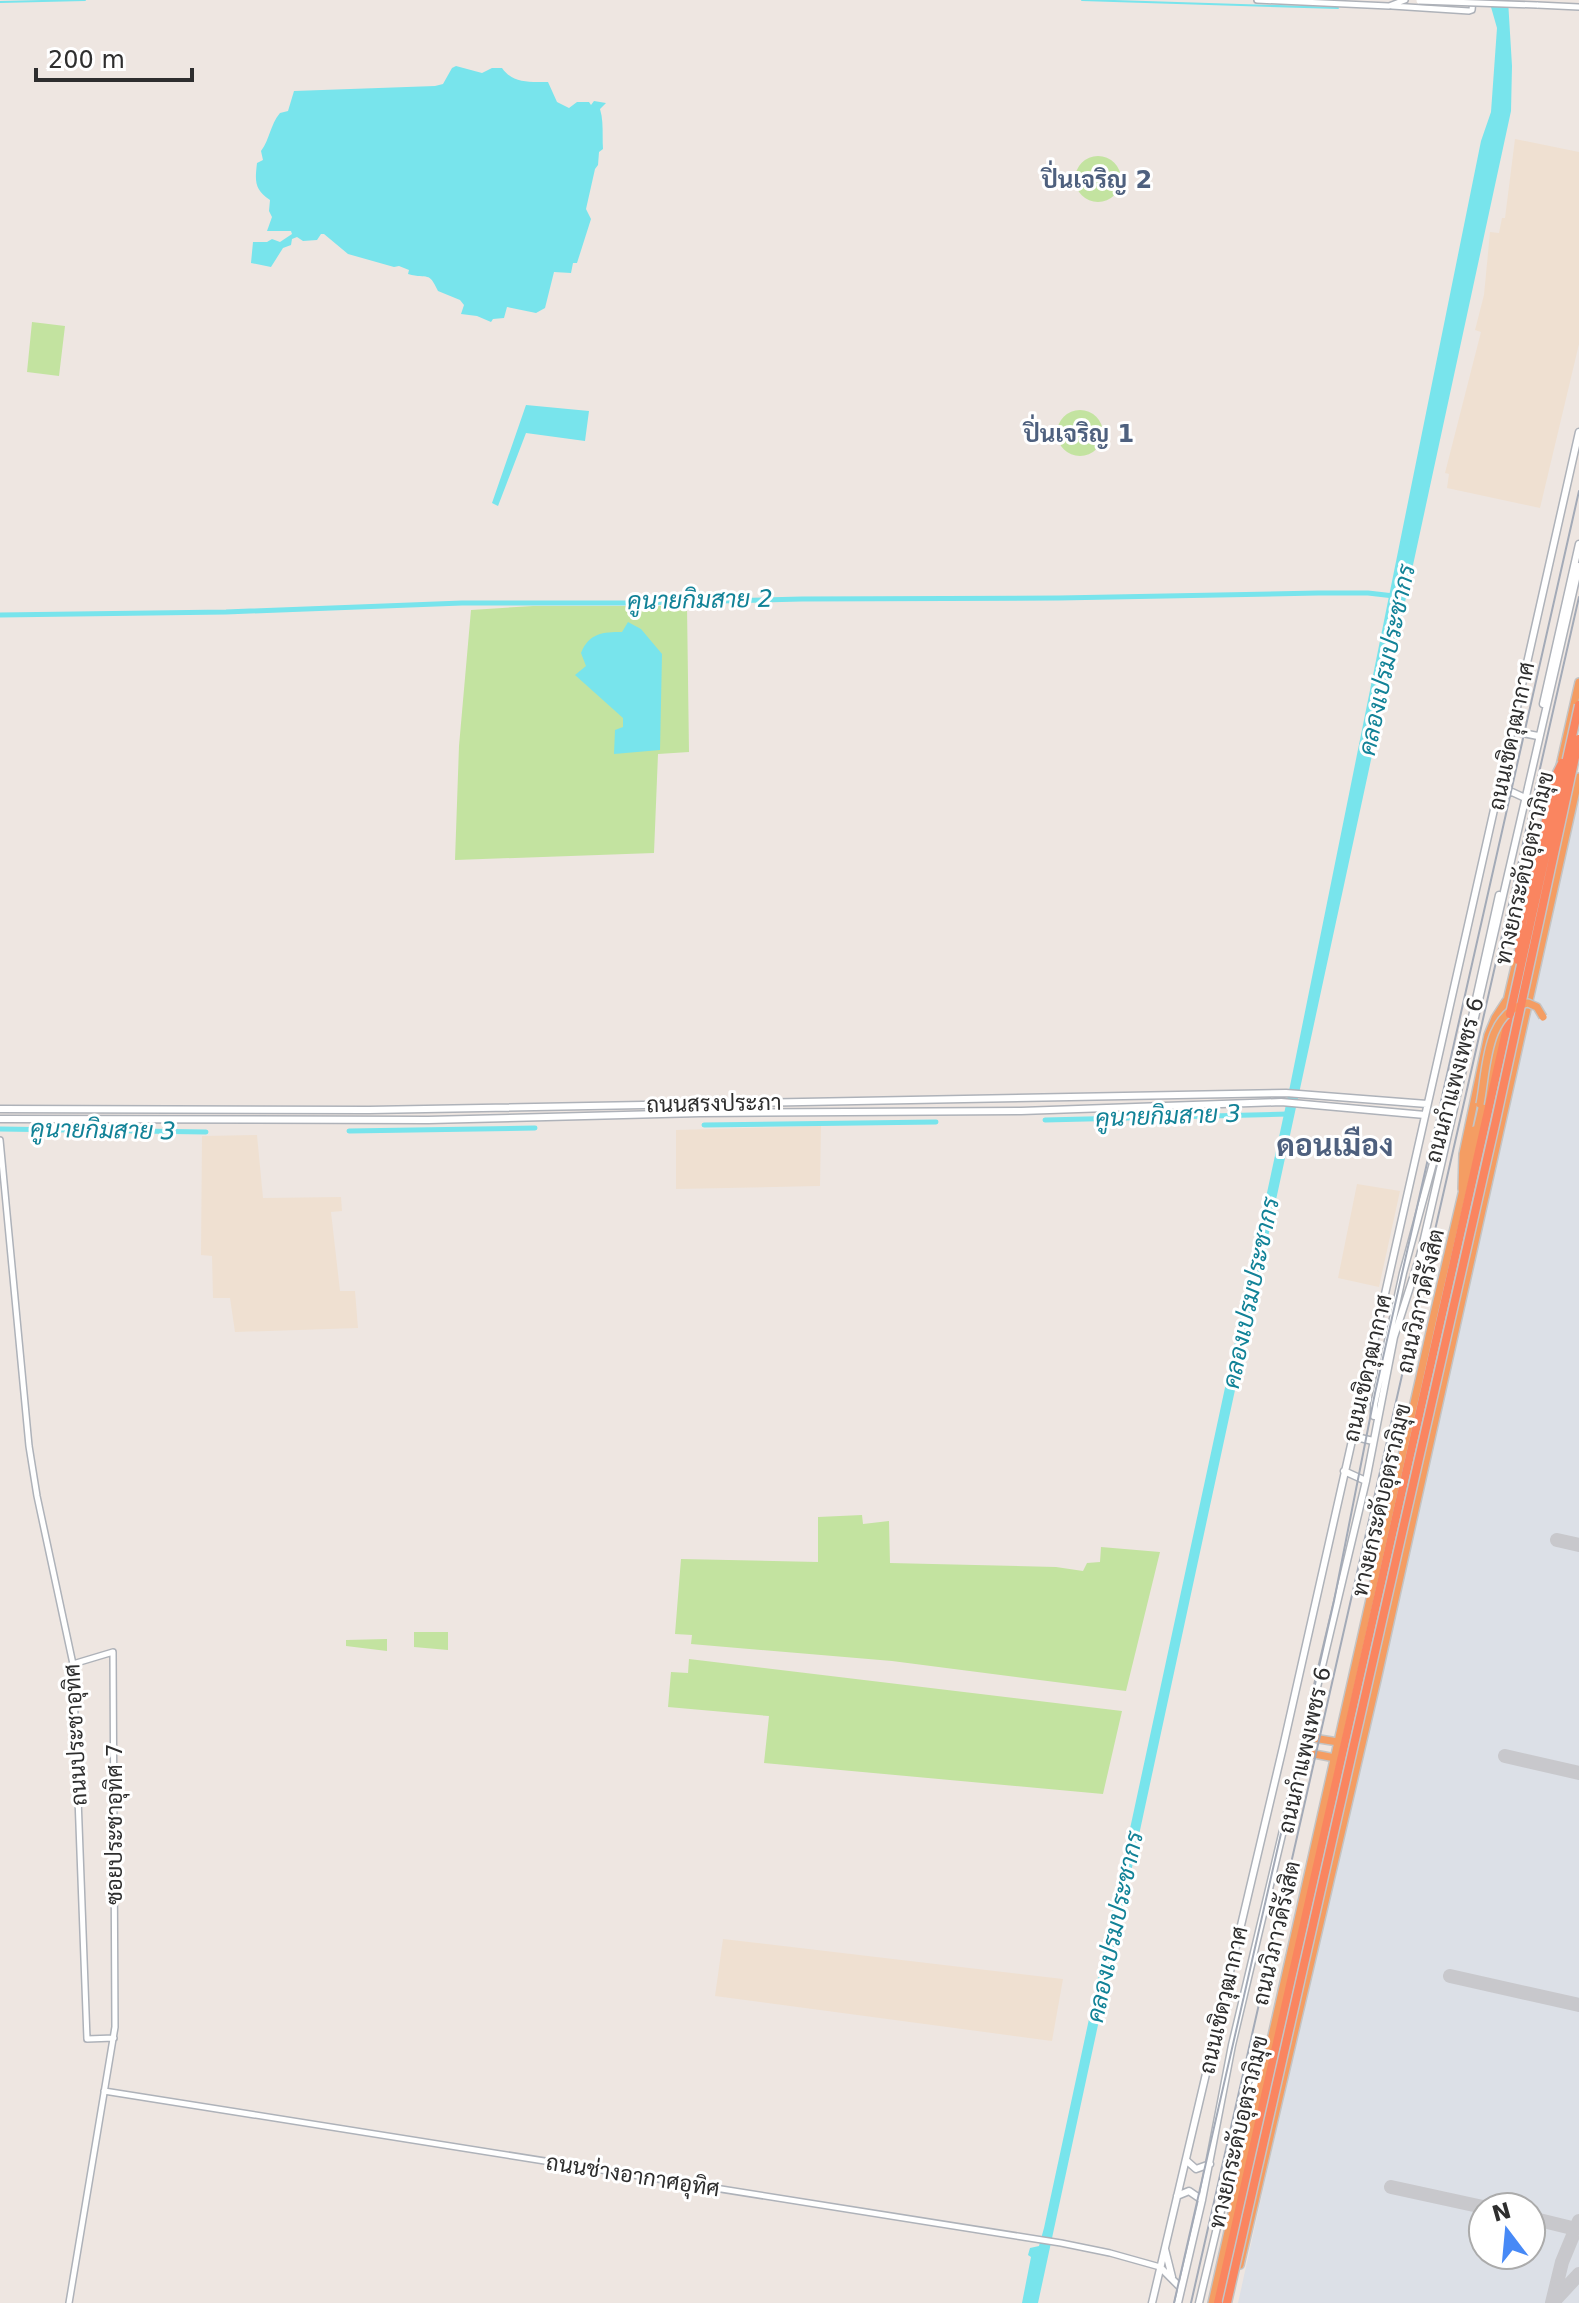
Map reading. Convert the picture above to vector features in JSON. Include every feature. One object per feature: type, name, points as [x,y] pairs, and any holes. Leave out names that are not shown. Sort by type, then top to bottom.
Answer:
[{"type":"highway","name":"ถนนวิภาวดีรังสิต","points":[[1215,2303],[1262,2075],[1579,682]]},
{"type":"highway","name":"ทางยกระดับอุตราภิมุข","points":[[1215,2303],[1579,705]]},
{"type":"highway","name":"ทางยกระดับอุตราภิมุข","points":[[1229,2303],[1579,739]]},
{"type":"highway","points":[[1517,981],[1520,932],[1557,773],[1563,762],[1579,752]]},
{"type":"highway","name":"ถนนวิภาวดีรังสิต","points":[[1229,2303],[1377,1680],[1579,777]]},
{"type":"highway","points":[[1463,1195],[1465,1169],[1499,1022],[1511,1009],[1528,1003],[1537,1007],[1543,1017]]},
{"type":"highway","points":[[1307,1737],[1338,1742]]},
{"type":"highway","points":[[1304,1752],[1335,1758]]},
{"type":"main road","name":"ถนนเชิดวุฒากาศ","points":[[1152,2303],[1283,1747],[1579,432]]},
{"type":"main road","points":[[1573,459],[1579,467]]},
{"type":"main road","name":"ถนนกำแพงเพชร 6","points":[[1178,2303],[1210,2164],[1232,2045],[1304,1752],[1366,1481],[1394,1337],[1420,1256],[1579,544]]},
{"type":"main road","name":"ถนนกำแพงเพชร 6","points":[[1375,1430],[1374,1405],[1403,1273],[1469,1038],[1579,566]]},
{"type":"main road","points":[[1512,731],[1538,736]]},
{"type":"main road","points":[[1497,797],[1512,792],[1523,797]]},
{"type":"main road","name":"ถนนสรงประภา","points":[[0,1109],[375,1110],[1286,1093],[1427,1104]]},
{"type":"main road","points":[[860,1101],[860,1113]]},
{"type":"main road","name":"ถนนสรงประภา","points":[[0,1119],[428,1120],[700,1113],[1021,1111],[1281,1102],[1425,1115]]},
{"type":"main road","points":[[1352,1436],[1373,1441]]},
{"type":"main road","points":[[1344,1471],[1366,1481]]},
{"type":"main road","points":[[1199,2303],[1240,2131],[1252,2089],[1262,2075]]},
{"type":"main road","points":[[1186,2160],[1196,2169],[1210,2164]]},
{"type":"main road","points":[[1177,2196],[1189,2191],[1202,2200]]},
{"type":"main road","points":[[1165,2249],[1172,2277]]},
{"type":"main road","points":[[1160,2267],[1181,2288]]},
{"type":"street","points":[[1257,0],[1469,11],[1472,10],[1473,0]]},
{"type":"street","points":[[1389,6],[1405,0],[1579,7]]},
{"type":"street","name":"ถนนประชาอุทิศ","points":[[0,1140],[29,1446],[73,1664],[87,2039],[114,2038]]},
{"type":"street","name":"ซอยประชาอุทิศ 7","points":[[73,1664],[113,1652],[114,2038]]},
{"type":"street","points":[[69,2303],[114,2038]]},
{"type":"street","name":"ถนนช่างอากาศอุทิศ","points":[[104,2091],[1061,2243],[1160,2267]]},
{"type":"shaded area","points":[[1515,139],[1579,152],[1579,344],[1540,508],[1447,488],[1449,474],[1445,473],[1481,332],[1475,330],[1484,295],[1490,232],[1499,233],[1502,218],[1505,218]]},
{"type":"shaded area","points":[[1579,794],[1579,2303],[1238,2303],[1336,1859]]},
{"type":"shaded area","points":[[821,1126],[820,1186],[676,1189],[676,1130]]},
{"type":"shaded area","points":[[257,1135],[263,1198],[341,1197],[342,1211],[331,1212],[340,1291],[355,1291],[358,1328],[235,1332],[230,1298],[213,1298],[212,1256],[201,1255],[202,1136]]},
{"type":"shaded area","points":[[1357,1184],[1400,1191],[1379,1287],[1338,1278]]},
{"type":"shaded area","points":[[723,1939],[1063,1979],[1052,2041],[715,1996]]},
{"type":"green space","points":[[1098,156],[1115,162],[1121,179],[1115,196],[1098,202],[1081,196],[1075,179],[1081,162]]},
{"type":"green space","points":[[32,322],[65,326],[59,376],[27,372]]},
{"type":"green space","points":[[1080,410],[1096,417],[1103,433],[1096,449],[1080,456],[1064,449],[1057,433],[1064,417]]},
{"type":"green space","points":[[533,606],[687,606],[689,752],[658,754],[654,853],[455,860],[459,746],[471,610]]},
{"type":"green space","points":[[862,1515],[863,1524],[889,1521],[890,1563],[1056,1567],[1083,1571],[1087,1563],[1100,1562],[1101,1547],[1160,1552],[1126,1691],[892,1661],[691,1644],[692,1635],[675,1634],[681,1559],[818,1562],[818,1517]]},
{"type":"green space","points":[[414,1632],[448,1632],[448,1650],[414,1647]]},
{"type":"green space","points":[[387,1639],[387,1651],[346,1646],[346,1640]]},
{"type":"green space","points":[[689,1659],[1122,1711],[1103,1794],[764,1763],[769,1716],[668,1707],[671,1672],[688,1673]]},
{"type":"water","name":"คลองเปรมประชากร","points":[[1489,0],[1508,0],[1511,111],[1038,2303],[1022,2303],[1030,2248],[1039,2246],[1044,2228],[1290,1086],[1481,141],[1491,112],[1497,28]]},
{"type":"water","points":[[456,66],[482,73],[492,68],[502,68],[517,79],[548,82],[557,102],[569,108],[577,102],[589,102],[591,105],[594,101],[606,103],[600,109],[603,149],[599,152],[586,209],[591,219],[571,273],[554,272],[545,308],[536,313],[507,307],[504,318],[491,322],[461,314],[464,305],[460,300],[438,291],[430,278],[408,274],[409,270],[399,266],[348,254],[324,234],[317,240],[292,239],[291,245],[283,248],[271,267],[251,263],[253,242],[272,239],[280,242],[292,234],[291,231],[267,231],[272,217],[270,200],[258,188],[256,175],[257,163],[263,160],[261,151],[280,113],[288,111],[294,91],[435,86],[443,84]]},
{"type":"water","points":[[526,405],[589,411],[585,441],[526,433],[498,506],[492,503]]},
{"type":"water","points":[[628,622],[641,629],[662,654],[660,750],[614,754],[615,730],[623,727],[623,718],[575,675],[586,666],[581,653],[588,641],[603,633],[622,632]]},
{"type":"waterway","points":[[0,2],[85,0]]},
{"type":"waterway","points":[[1082,0],[1338,8]]},
{"type":"waterway","name":"คูนายกิมสาย 2","points":[[0,615],[226,612],[462,603],[1318,593],[1394,596]]},
{"type":"waterway","name":"คูนายกิมสาย 3","points":[[1045,1120],[1288,1114]]},
{"type":"waterway","name":"คูนายกิมสาย 3","points":[[704,1125],[936,1122]]},
{"type":"waterway","name":"คูนายกิมสาย 3","points":[[349,1131],[535,1128]]},
{"type":"waterway","name":"คูนายกิมสาย 3","points":[[0,1129],[206,1132]]},
{"type":"taxiway","points":[[1557,1540],[1579,1545]]},
{"type":"taxiway","points":[[1505,1756],[1579,1773]]},
{"type":"taxiway","points":[[1450,1976],[1579,2005]]},
{"type":"taxiway","points":[[1391,2187],[1467,2204]]},
{"type":"taxiway","points":[[1552,2303],[1562,2262],[1579,2221]]},
{"type":"taxiway","points":[[1547,2222],[1576,2229]]},
{"type":"taxiway","points":[[1555,2300],[1579,2274]]},
{"type":"railway","points":[[1174,2303],[1334,1601],[1375,1393],[1579,491]]},
{"type":"railway","points":[[1191,2303],[1579,597]]},
{"type":"district","name":"ปิ่นเจริญ 2","points":[[1097,180]]},
{"type":"district","name":"ปิ่นเจริญ 1","points":[[1079,434]]},
{"type":"district","name":"ดอนเมือง","points":[[1335,1146]]}]
